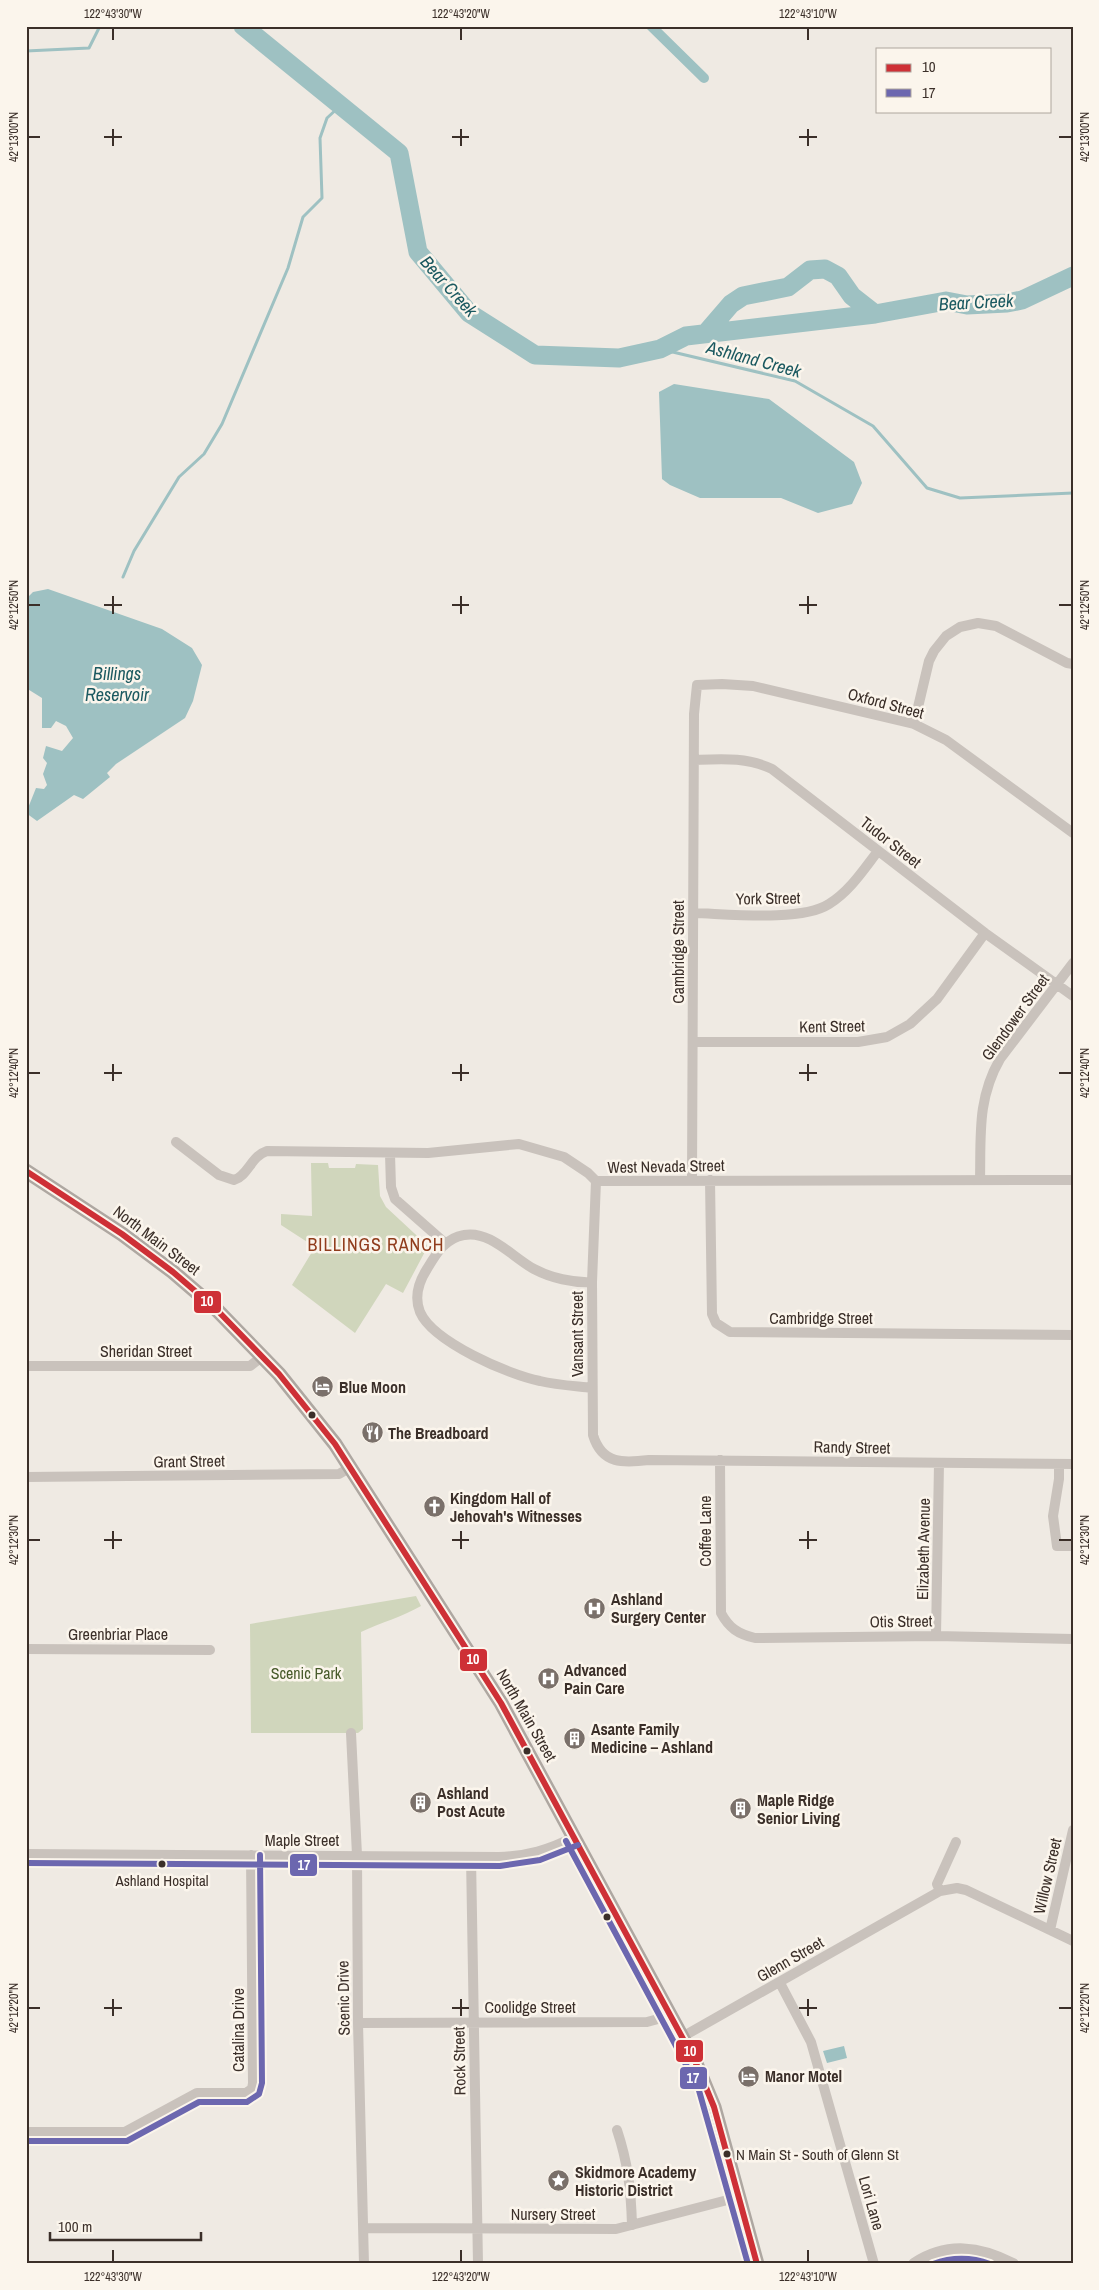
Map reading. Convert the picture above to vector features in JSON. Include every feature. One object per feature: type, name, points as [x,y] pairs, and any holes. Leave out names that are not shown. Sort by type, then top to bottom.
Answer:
[{"type":"main road","name":"North Main Street","points":[[26,1171],[122,1234],[173,1272],[216,1309],[294,1392],[351,1467],[501,1703],[706,2084],[757,2264]]},
{"type":"street","points":[[914,724],[929,662],[934,651],[946,636],[960,627],[978,623],[996,626],[1073,664]]},
{"type":"street","name":"Oxford Street","points":[[694,722],[697,685],[722,684],[753,686],[914,724],[931,731],[953,745],[1073,833]]},
{"type":"street","name":"Cambridge Street","points":[[692,1181],[694,722]]},
{"type":"street","name":"Tudor Street","points":[[694,760],[735,758],[761,764],[772,769],[985,933],[1073,996]]},
{"type":"street","name":"York Street","points":[[694,913],[806,914],[823,908],[837,898],[854,882],[878,850]]},
{"type":"street","name":"Kent Street","points":[[693,1042],[858,1042],[887,1037],[910,1024],[937,999],[985,933]]},
{"type":"street","name":"Glendower Street","points":[[980,1180],[981,1113],[988,1081],[1000,1059],[1073,963]]},
{"type":"street","name":"West Nevada Street","points":[[176,1142],[219,1175],[230,1180],[239,1178],[256,1157],[267,1151],[390,1154],[447,1152],[496,1145],[519,1144],[564,1157],[588,1172],[596,1182],[710,1180],[1073,1180]]},
{"type":"street","points":[[390,1154],[391,1187],[395,1199],[445,1243]]},
{"type":"street","name":"Cambridge Street","points":[[710,1180],[712,1314],[716,1322],[730,1332],[1073,1335]]},
{"type":"street","name":"Vansant Street","points":[[596,1182],[592,1282],[593,1435],[595,1444],[611,1458],[630,1462]]},
{"type":"street","points":[[592,1282],[576,1282],[540,1272],[480,1235],[459,1236],[445,1243],[420,1280],[418,1288],[418,1305],[421,1314],[428,1322],[459,1346],[496,1367],[538,1381],[592,1388]]},
{"type":"street","name":"Sheridan Street","points":[[26,1366],[250,1366],[262,1356]]},
{"type":"street","name":"Randy Street","points":[[630,1462],[649,1460],[720,1460],[1073,1464]]},
{"type":"street","name":"Coffee Lane","points":[[720,1460],[720,1603],[721,1613],[732,1629]]},
{"type":"street","name":"Elizabeth Avenue","points":[[936,1636],[939,1463]]},
{"type":"street","points":[[1059,1464],[1059,1479],[1053,1516],[1057,1546],[1073,1546]]},
{"type":"street","name":"Grant Street","points":[[26,1477],[339,1474],[351,1467]]},
{"type":"street","name":"Otis Street","points":[[732,1629],[743,1635],[755,1638],[936,1636],[1073,1639]]},
{"type":"street","name":"Greenbriar Place","points":[[26,1649],[210,1650]]},
{"type":"street","name":"Scenic Drive","points":[[351,1733],[357,1856],[358,2023],[364,2264]]},
{"type":"street","name":"Willow Street","points":[[1050,1930],[1073,1830]]},
{"type":"street","name":"Maple Street","points":[[26,1854],[471,1857],[534,1854],[555,1847],[574,1837]]},
{"type":"street","points":[[940,1891],[937,1884],[956,1842]]},
{"type":"street","name":"Catalina Drive","points":[[26,2132],[125,2132],[197,2093],[246,2092],[252,2089],[251,1855]]},
{"type":"street","name":"Rock Street","points":[[471,1857],[478,2264]]},
{"type":"street","name":"Glenn Street","points":[[682,2037],[780,1983],[910,1906],[940,1891],[958,1888],[966,1890],[1050,1930]]},
{"type":"street","points":[[1050,1930],[1073,1941]]},
{"type":"street","name":"Lori Lane","points":[[780,1983],[811,2042],[874,2264]]},
{"type":"street","name":"Coolidge Street","points":[[358,2023],[647,2022],[658,2020],[669,2013]]},
{"type":"street","points":[[617,2130],[626,2158],[631,2184],[632,2225]]},
{"type":"street","name":"Nursery Street","points":[[364,2228],[594,2230],[632,2225],[739,2197]]},
{"type":"street","points":[[914,2264],[941,2251],[964,2248],[990,2253],[1013,2264]]},
{"type":"green space","points":[[311,1163],[328,1163],[329,1168],[355,1168],[356,1164],[378,1165],[380,1196],[386,1207],[428,1246],[403,1293],[386,1284],[355,1333],[292,1285],[315,1247],[281,1225],[281,1214],[312,1216]]},
{"type":"green space","name":"Scenic Park","points":[[416,1596],[421,1606],[361,1632],[363,1729],[358,1733],[251,1733],[250,1624]]},
{"type":"water","points":[[674,384],[769,399],[854,462],[862,483],[852,504],[818,513],[781,498],[700,498],[670,485],[662,479],[659,392]]},
{"type":"water","name":"Billings Reservoir","points":[[48,589],[162,629],[192,648],[202,665],[193,701],[185,718],[116,764],[107,773],[110,777],[83,799],[74,795],[37,821],[26,813],[36,788],[44,789],[47,785],[43,774],[47,763],[43,758],[46,746],[62,751],[73,738],[66,726],[56,721],[51,728],[42,728],[42,698],[26,688],[26,599],[33,592]]},
{"type":"water","points":[[844,2046],[847,2058],[827,2063],[823,2051]]},
{"type":"waterway","points":[[26,51],[89,48],[100,26]]},
{"type":"waterway","name":"Bear Creek","points":[[243,26],[399,153],[418,252],[469,313],[535,355],[619,358],[660,349],[686,336],[875,314],[946,301],[967,305],[1007,303],[1022,300],[1073,276]]},
{"type":"waterway","points":[[651,26],[704,78]]},
{"type":"waterway","points":[[123,577],[134,551],[179,477],[204,454],[222,424],[288,268],[303,217],[322,198],[320,138],[327,118],[340,106]]},
{"type":"waterway","name":"Bear Creek","points":[[706,333],[731,304],[743,296],[788,287],[810,270],[825,269],[838,276],[852,296],[875,314]]},
{"type":"waterway","name":"Ashland Creek","points":[[660,349],[795,381],[873,426],[927,488],[960,498],[1073,493]]},
{"type":"transit line","name":"10","points":[[26,1171],[122,1234],[173,1272],[216,1309],[279,1374],[335,1444],[501,1703],[695,2061],[714,2107],[757,2264]]},
{"type":"transit line","name":"17","points":[[566,1841],[698,2087],[748,2264]]},
{"type":"transit line","name":"17","points":[[26,1863],[500,1866],[540,1860],[578,1845]]},
{"type":"transit line","name":"17","points":[[26,2141],[127,2141],[199,2102],[247,2102],[259,2094],[262,2083],[260,1855]]},
{"type":"transit line","name":"17","points":[[933,2264],[947,2260],[962,2259],[990,2264]]},
{"type":"place","name":"Blue Moon","points":[[323,1387]]},
{"type":"place","name":"The Breadboard","points":[[372,1433]]},
{"type":"place","name":"Kingdom Hall of Jehovah's Witnesses","points":[[434,1507]]},
{"type":"place","name":"Ashland Surgery Center","points":[[595,1608]]},
{"type":"place","name":"Advanced Pain Care","points":[[548,1679]]},
{"type":"place","name":"Asante Family Medicine – Ashland","points":[[575,1738]]},
{"type":"place","name":"Ashland Post Acute","points":[[421,1802]]},
{"type":"place","name":"Maple Ridge Senior Living","points":[[741,1809]]},
{"type":"place","name":"Ashland Hospital","points":[[162,1864]]},
{"type":"place","name":"Manor Motel","points":[[749,2076]]},
{"type":"place","name":"N Main St - South of Glenn St","points":[[727,2154]]},
{"type":"place","name":"Skidmore Academy Historic District","points":[[559,2181]]},
{"type":"district","name":"BILLINGS RANCH","points":[[376,1244]]}]
